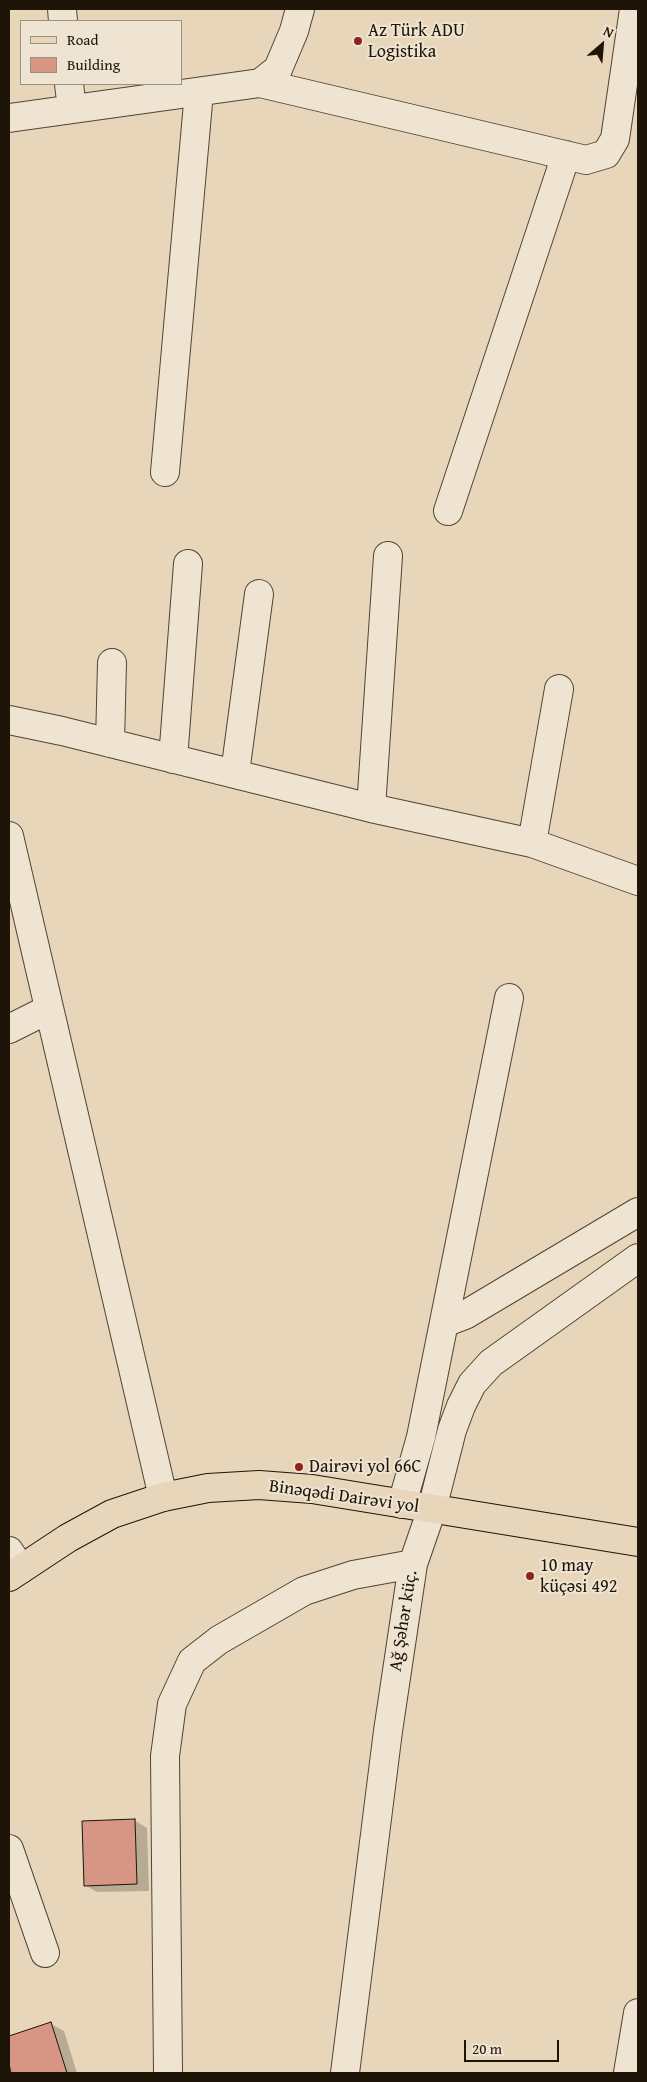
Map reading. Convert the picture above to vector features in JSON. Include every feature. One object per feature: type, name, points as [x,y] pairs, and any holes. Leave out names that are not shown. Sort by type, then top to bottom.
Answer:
[{"type":"main road","name":"Binəqədi Dairəvi yol","points":[[13,1566],[112,1514],[163,1497],[208,1488],[259,1485],[312,1489],[638,1542]]},
{"type":"street","points":[[260,83],[278,69],[294,31],[300,9]]},
{"type":"street","points":[[9,118],[70,96],[199,92],[260,83],[586,160],[606,154],[616,139],[634,9]]},
{"type":"street","points":[[165,472],[199,92]]},
{"type":"street","points":[[448,511],[566,155]]},
{"type":"street","points":[[371,808],[388,556]]},
{"type":"street","points":[[172,759],[188,564]]},
{"type":"street","points":[[235,773],[259,594]]},
{"type":"street","points":[[110,744],[112,663]]},
{"type":"street","points":[[532,843],[559,689]]},
{"type":"street","points":[[9,720],[235,773],[371,808],[532,843],[638,881]]},
{"type":"street","points":[[9,836],[163,1497]]},
{"type":"street","points":[[402,1504],[421,1437],[509,998]]},
{"type":"street","points":[[9,1029],[49,1009]]},
{"type":"street","points":[[444,1323],[465,1315],[638,1212]]},
{"type":"street","name":"Ağ Şəhər küç.","points":[[345,2073],[388,1731],[413,1564],[432,1509],[452,1430],[472,1384],[491,1363],[638,1258]]},
{"type":"street","points":[[168,2073],[165,1756],[172,1704],[192,1661],[219,1640],[304,1591],[353,1575],[413,1564]]},
{"type":"street","points":[[9,1849],[45,1953]]},
{"type":"street","points":[[628,2073],[638,2013]]},
{"type":"building","points":[[135,1819],[137,1884],[84,1886],[82,1821]]},
{"type":"building","points":[[51,2022],[67,2073],[11,2073],[9,2064],[9,2036]]},
{"type":"place","name":"Az Türk ADU Logistika","points":[[358,41]]},
{"type":"place","name":"Dairəvi yol 66C","points":[[299,1467]]},
{"type":"place","name":"10 may küçəsi 492","points":[[530,1576]]}]
